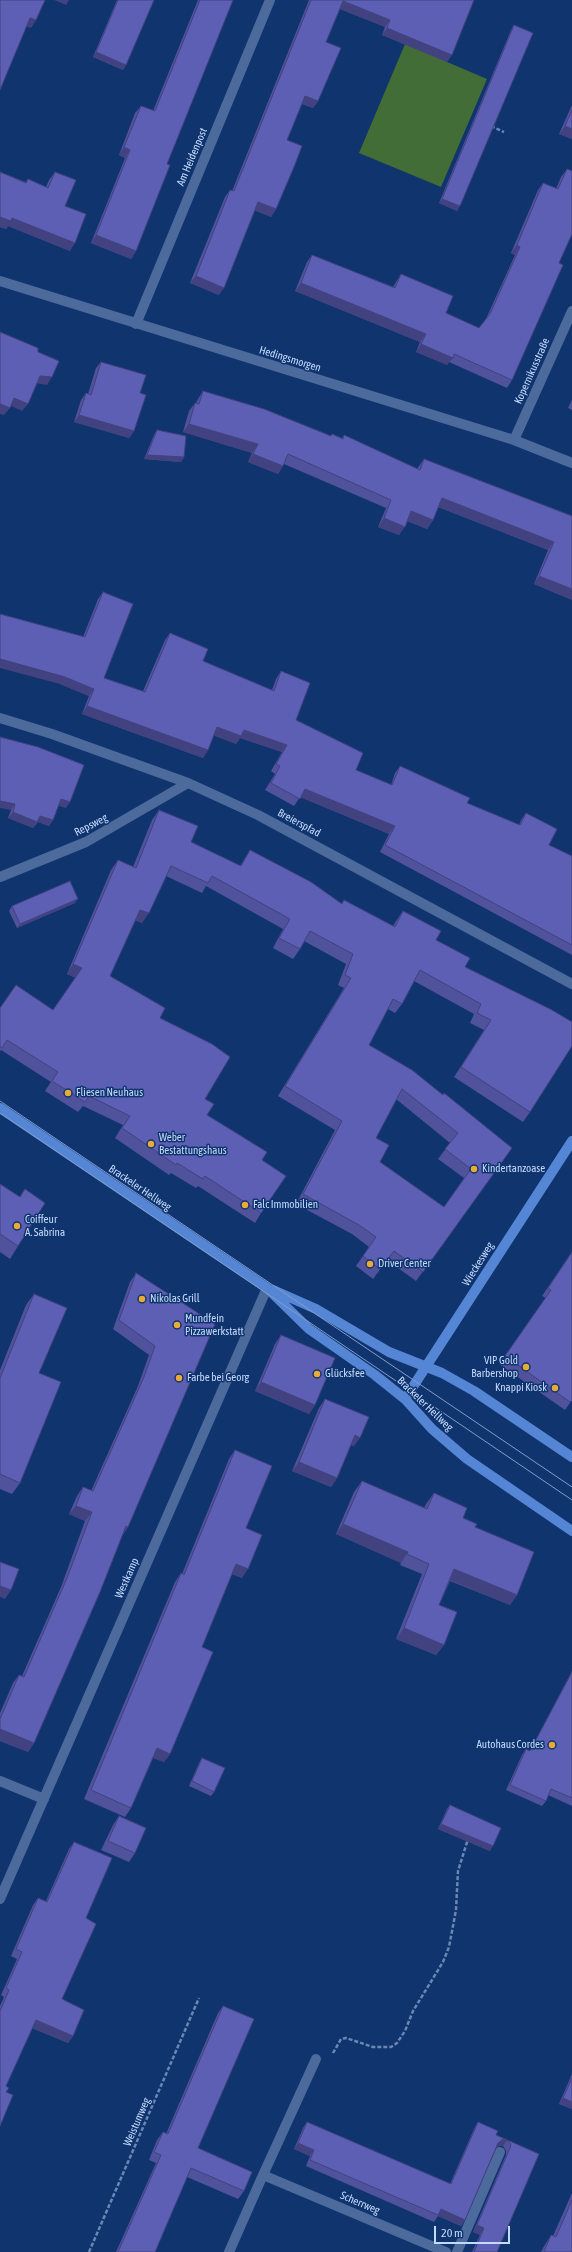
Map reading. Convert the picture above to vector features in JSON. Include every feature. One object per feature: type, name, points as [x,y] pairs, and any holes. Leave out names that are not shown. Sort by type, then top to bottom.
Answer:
[{"type":"main road","name":"Brackeler Hellweg","points":[[0,1108],[267,1288],[309,1329],[375,1375],[405,1399],[432,1429],[467,1459],[572,1531]]},
{"type":"main road","name":"Wieckesweg","points":[[405,1399],[572,1141]]},
{"type":"main road","name":"Brackeler Hellweg","points":[[267,1288],[316,1308],[389,1352],[442,1373],[474,1391],[572,1457]]},
{"type":"street","name":"Am Heidenpost","points":[[136,324],[270,0]]},
{"type":"street","name":"Hedingsmorgen","points":[[0,281],[514,440],[572,463]]},
{"type":"street","name":"Kopernikusstraße","points":[[514,440],[572,311]]},
{"type":"street","name":"Breierspfad","points":[[0,718],[52,734],[188,783],[258,815],[572,984]]},
{"type":"street","name":"Repsweg","points":[[0,877],[86,842],[188,783]]},
{"type":"street","name":"Westkamp","points":[[0,1899],[4,1876],[44,1799],[267,1288]]},
{"type":"street","points":[[0,1781],[44,1799]]},
{"type":"street","points":[[229,2252],[316,2059]]},
{"type":"street","points":[[457,2252],[500,2152]]},
{"type":"street","name":"Scherrweg","points":[[264,2175],[446,2252]]},
{"type":"path","points":[[484,123],[504,132]]},
{"type":"path","points":[[316,2059],[332,2054],[341,2039],[346,2038],[373,2047],[385,2048],[397,2044],[405,2032],[422,1994],[443,1962],[449,1947],[456,1910],[458,1871],[469,1836]]},
{"type":"path","name":"Weistumweg","points":[[89,2252],[200,1998]]},
{"type":"green space","points":[[405,44],[487,79],[441,187],[359,153]]},
{"type":"building","points":[[0,0],[45,0],[36,20],[30,18],[0,90]]},
{"type":"building","points":[[118,0],[154,0],[126,65],[96,52]]},
{"type":"building","points":[[200,0],[233,0],[167,164],[170,165],[136,251],[96,235],[130,150],[124,147],[141,106],[155,111]]},
{"type":"building","points":[[311,0],[474,0],[452,55],[387,28],[390,20],[343,1],[326,42],[341,48],[318,101],[305,96],[287,140],[302,146],[294,167],[276,209],[258,202],[224,288],[196,276],[230,190],[234,191]]},
{"type":"building","points":[[514,25],[533,33],[460,206],[442,199]]},
{"type":"building","points":[[572,110],[572,129],[565,126]]},
{"type":"building","points":[[567,169],[572,171],[572,234],[559,263],[563,265],[512,380],[454,354],[453,358],[421,344],[426,334],[301,283],[312,255],[395,288],[401,274],[453,296],[446,313],[479,328],[490,314],[520,247],[517,245],[543,183],[558,189]]},
{"type":"building","points":[[0,172],[26,183],[28,179],[48,188],[55,172],[76,180],[65,206],[86,214],[75,243],[12,218],[11,221],[0,217]]},
{"type":"building","points":[[0,332],[38,348],[38,352],[59,361],[52,377],[40,376],[28,404],[14,398],[10,408],[0,404]]},
{"type":"building","points":[[101,362],[146,375],[140,393],[146,395],[134,431],[79,415],[86,393],[91,395]]},
{"type":"building","points":[[203,391],[264,409],[331,436],[332,434],[343,439],[344,435],[420,470],[424,459],[572,516],[572,589],[539,576],[554,542],[442,498],[433,520],[411,511],[405,527],[384,518],[391,500],[288,454],[283,466],[253,454],[258,444],[189,424],[195,403],[199,404]]},
{"type":"building","points":[[157,430],[186,436],[184,457],[147,455]]},
{"type":"building","points":[[103,592],[133,604],[104,678],[145,692],[170,633],[208,649],[203,661],[274,691],[281,671],[310,683],[296,720],[363,753],[356,770],[392,785],[400,766],[470,798],[467,803],[520,825],[526,813],[557,829],[549,845],[572,856],[572,945],[385,845],[395,826],[305,789],[300,799],[271,783],[280,766],[276,764],[287,745],[244,730],[241,736],[217,727],[208,750],[87,706],[94,689],[65,677],[0,659],[0,614],[85,637]]},
{"type":"building","points":[[0,737],[38,747],[84,765],[70,802],[61,799],[53,820],[40,816],[37,822],[13,812],[15,804],[0,801]]},
{"type":"building","points":[[159,810],[198,826],[191,842],[241,866],[250,850],[311,882],[342,904],[344,900],[395,927],[403,911],[441,931],[436,940],[470,958],[465,967],[552,1010],[572,1022],[572,1046],[530,1112],[461,1067],[491,1020],[477,1013],[481,1004],[420,970],[402,1004],[393,999],[369,1045],[412,1070],[443,1095],[444,1093],[512,1148],[423,1272],[394,1251],[380,1269],[363,1256],[376,1237],[359,1225],[303,1194],[342,1121],[285,1086],[351,978],[345,975],[353,954],[310,931],[300,949],[279,938],[290,919],[212,876],[208,883],[171,866],[149,913],[140,910],[110,976],[165,1008],[160,1018],[212,1044],[230,1057],[205,1099],[214,1104],[207,1115],[267,1152],[262,1160],[286,1176],[261,1213],[205,1176],[203,1179],[177,1163],[176,1165],[122,1128],[130,1116],[89,1096],[85,1102],[52,1081],[58,1072],[7,1040],[2,1048],[0,1047],[0,1008],[16,985],[53,1010],[82,968],[73,964],[118,860],[136,868]],"holes":[[[402,1089],[458,1133],[445,1149],[471,1169],[444,1207],[380,1162],[389,1145],[376,1138]]]},
{"type":"building","points":[[70,881],[78,899],[20,924],[12,906]]},
{"type":"building","points":[[0,1184],[20,1197],[25,1189],[45,1203],[18,1246],[0,1234]]},
{"type":"building","points":[[572,1252],[572,1400],[570,1402],[505,1356],[551,1290],[548,1288]]},
{"type":"building","points":[[136,1273],[215,1324],[128,1527],[126,1526],[100,1592],[34,1743],[0,1729],[0,1719],[19,1675],[24,1677],[67,1578],[92,1512],[76,1506],[83,1487],[93,1491],[144,1377],[155,1346],[119,1320]]},
{"type":"building","points":[[34,1294],[67,1308],[39,1373],[61,1382],[20,1483],[0,1474],[0,1378]]},
{"type":"building","points":[[281,1335],[335,1358],[315,1405],[261,1382]]},
{"type":"building","points":[[325,1399],[369,1417],[360,1438],[355,1435],[337,1478],[299,1462]]},
{"type":"building","points":[[235,1450],[272,1466],[246,1528],[262,1535],[248,1569],[236,1564],[202,1647],[213,1652],[170,1754],[157,1748],[131,1808],[91,1790],[181,1573],[184,1575]]},
{"type":"building","points":[[362,1481],[427,1509],[434,1493],[467,1508],[463,1518],[477,1524],[475,1527],[534,1552],[517,1595],[454,1569],[439,1605],[457,1612],[444,1645],[404,1628],[429,1564],[407,1554],[408,1552],[343,1524]]},
{"type":"building","points":[[0,1562],[19,1569],[11,1590],[0,1586]]},
{"type":"building","name":"Autohaus Cordes","points":[[572,1672],[572,1798],[551,1789],[546,1801],[510,1785],[526,1749],[530,1751]]},
{"type":"building","points":[[202,1758],[225,1768],[214,1792],[192,1781]]},
{"type":"building","points":[[450,1805],[501,1828],[493,1846],[441,1824]]},
{"type":"building","points":[[119,1816],[146,1828],[135,1853],[108,1841]]},
{"type":"building","points":[[74,1842],[112,1858],[86,1918],[96,1924],[62,1999],[84,2010],[73,2036],[36,2020],[6,2086],[9,2088],[6,2092],[13,2095],[0,2126],[0,2011],[9,1990],[6,1988],[22,1952],[16,1949],[38,1898],[47,1902]]},
{"type":"building","points":[[223,2006],[254,2019],[198,2148],[252,2172],[244,2191],[191,2168],[155,2252],[118,2252],[161,2155],[154,2152],[163,2132],[168,2134]]},
{"type":"building","points":[[572,2078],[572,2102],[563,2098]]},
{"type":"building","points":[[307,2122],[451,2184],[478,2122],[498,2131],[496,2135],[539,2154],[497,2252],[474,2252],[484,2228],[477,2225],[510,2148],[511,2144],[507,2140],[503,2139],[498,2143],[465,2220],[441,2209],[438,2215],[310,2160],[314,2150],[298,2143]]},
{"type":"building","points":[[572,2200],[572,2252],[544,2252],[551,2235],[556,2237]]},
{"type":"tram line","points":[[0,1101],[572,1487]]},
{"type":"tram line","points":[[0,1113],[572,1500]]},
{"type":"place","name":"Fliesen Neuhaus","points":[[68,1093]]},
{"type":"place","name":"Weber Bestattungshaus","points":[[151,1144]]},
{"type":"place","name":"Kindertanzoase","points":[[474,1169]]},
{"type":"place","name":"Falc Immobilien","points":[[245,1205]]},
{"type":"place","name":"Coiffeur A. Sabrina","points":[[17,1226]]},
{"type":"place","name":"Driver Center","points":[[370,1264]]},
{"type":"place","name":"Nikolas Grill","points":[[142,1299]]},
{"type":"place","name":"Mundfein Pizzawerkstatt","points":[[177,1325]]},
{"type":"place","name":"VIP Gold Barbershop","points":[[526,1367]]},
{"type":"place","name":"Glücksfee","points":[[317,1374]]},
{"type":"place","name":"Farbe bei Georg","points":[[179,1378]]},
{"type":"place","name":"Knappi Kiosk","points":[[555,1388]]},
{"type":"place","name":"Autohaus Cordes","points":[[552,1745]]}]
